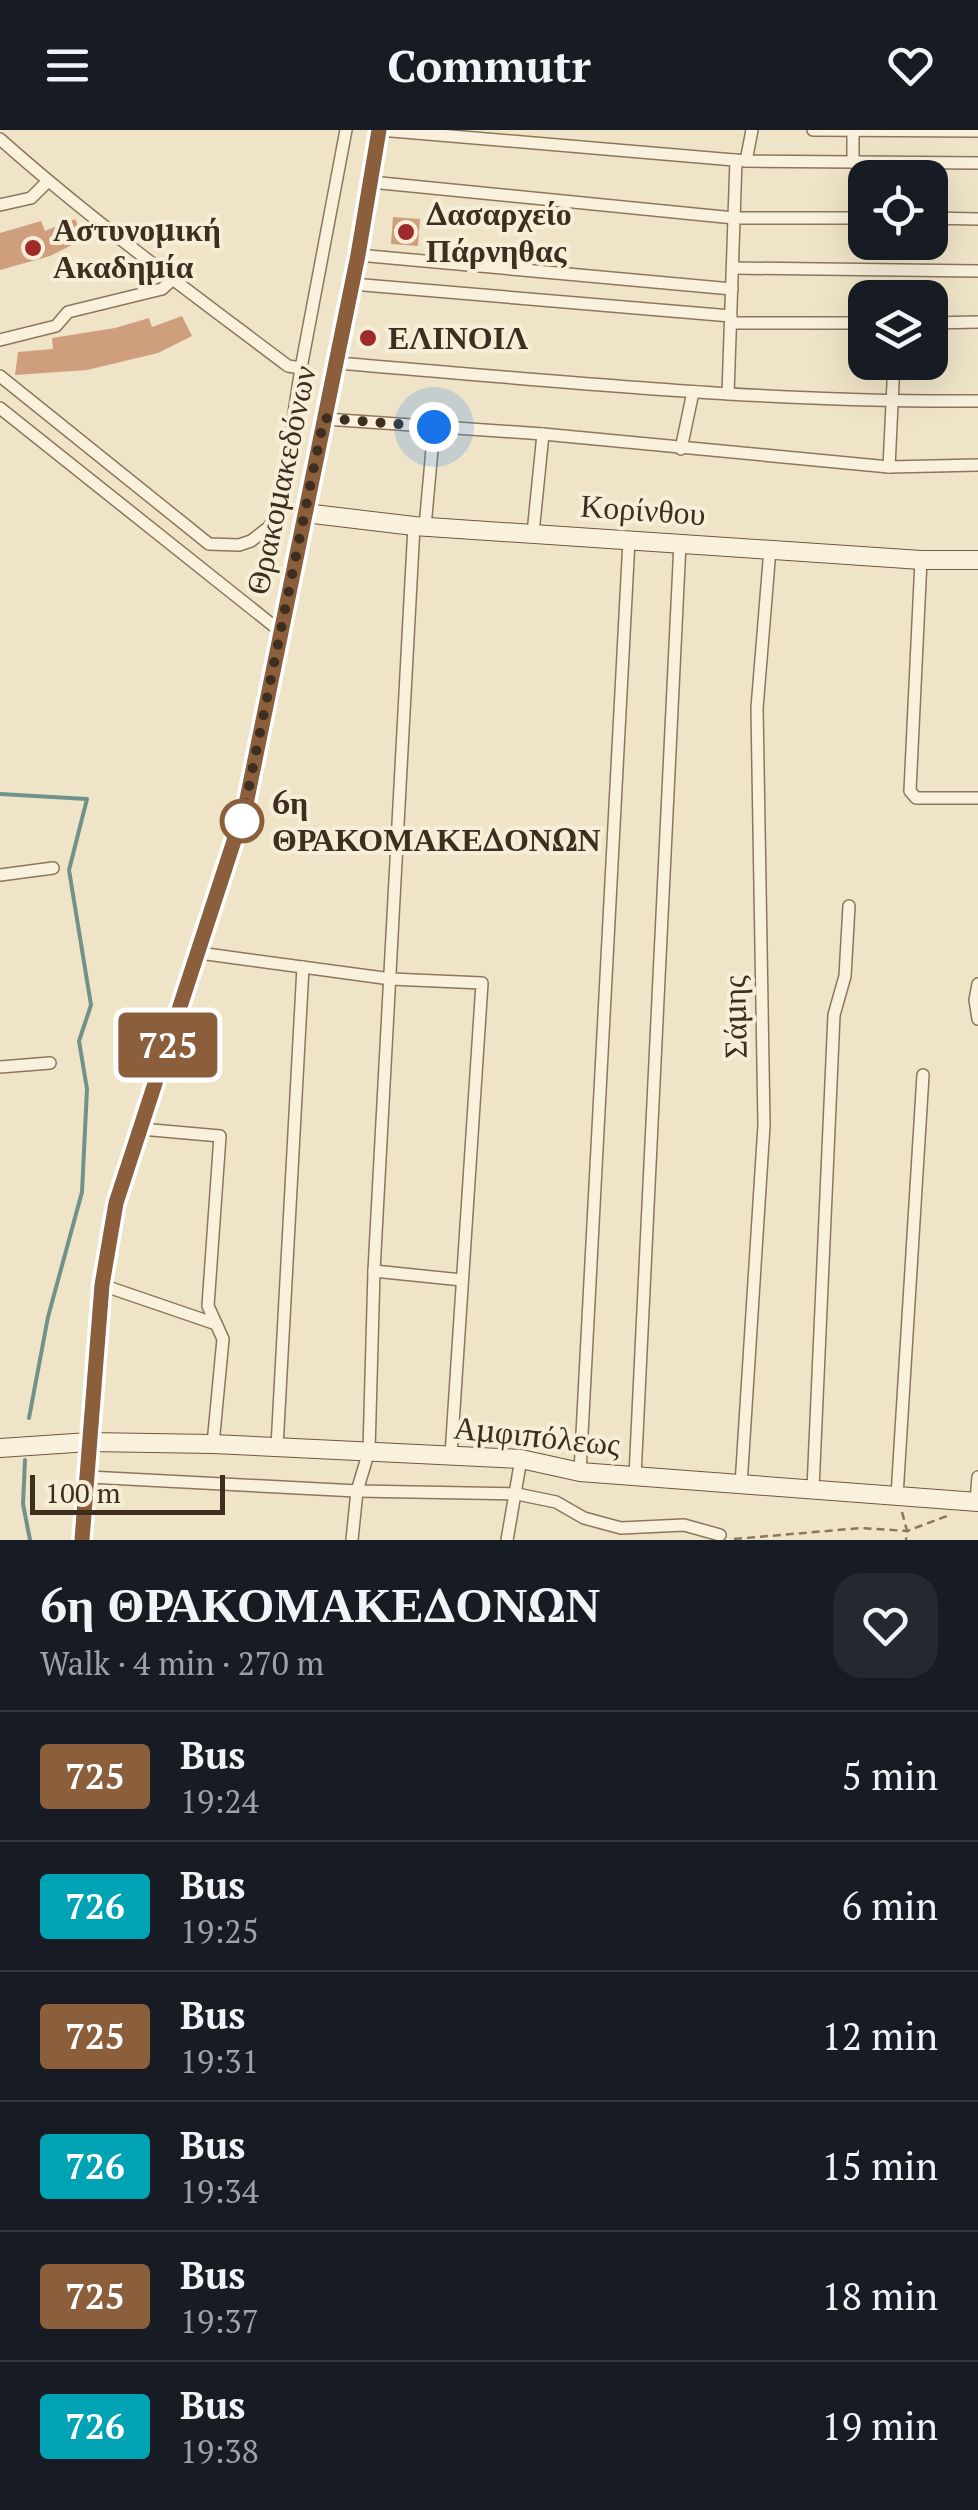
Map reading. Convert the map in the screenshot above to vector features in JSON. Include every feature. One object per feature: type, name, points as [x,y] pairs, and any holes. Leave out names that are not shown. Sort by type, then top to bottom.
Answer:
[{"type":"street","points":[[0,376],[210,544],[240,545],[262,535],[279,509],[346,130]]},
{"type":"street","points":[[380,130],[741,160],[848,162]]},
{"type":"street","name":"Θρακομακεδόνων","points":[[82,1540],[102,1285],[116,1203],[246,804],[380,130]]},
{"type":"street","points":[[540,144],[542,130]]},
{"type":"street","points":[[728,394],[734,218],[741,160],[752,130]]},
{"type":"street","points":[[813,130],[978,131]]},
{"type":"street","points":[[852,160],[853,132]]},
{"type":"street","points":[[0,139],[173,279],[288,366],[301,368]]},
{"type":"street","points":[[948,164],[978,164]]},
{"type":"street","points":[[0,205],[31,198],[48,181]]},
{"type":"street","points":[[371,182],[734,218],[848,218]]},
{"type":"street","points":[[948,218],[978,219]]},
{"type":"street","points":[[358,255],[732,289]]},
{"type":"street","points":[[733,268],[978,271]]},
{"type":"street","points":[[0,340],[56,326],[68,312],[162,289],[173,279]]},
{"type":"street","points":[[352,284],[731,320],[848,323]]},
{"type":"street","points":[[948,322],[978,322]]},
{"type":"street","points":[[336,363],[692,392],[892,402],[978,401]]},
{"type":"street","points":[[889,467],[893,380]]},
{"type":"street","points":[[681,449],[692,392]]},
{"type":"street","points":[[0,408],[280,630]]},
{"type":"street","points":[[324,418],[889,467],[978,465]]},
{"type":"street","points":[[352,1540],[357,1490],[369,1451],[374,1271],[419,526],[434,427]]},
{"type":"street","points":[[533,534],[543,434]]},
{"type":"street","name":"Κορίνθου","points":[[305,513],[533,534],[921,560],[978,560]]},
{"type":"street","points":[[580,1472],[628,540]]},
{"type":"street","points":[[635,1476],[680,543]]},
{"type":"street","name":"Σάμης","points":[[741,1485],[764,1125],[757,708],[770,549]]},
{"type":"street","points":[[921,560],[910,791],[916,798],[978,798]]},
{"type":"street","points":[[0,875],[53,868]]},
{"type":"street","points":[[812,1489],[834,1015],[846,976],[849,906]]},
{"type":"street","points":[[198,953],[391,978],[482,984],[451,1455]]},
{"type":"street","points":[[277,1446],[303,967]]},
{"type":"street","points":[[978,984],[978,1019]]},
{"type":"street","points":[[0,1067],[50,1063]]},
{"type":"street","points":[[897,1496],[923,1075]]},
{"type":"street","points":[[141,1129],[220,1136],[208,1306],[224,1339],[213,1444]]},
{"type":"street","points":[[374,1271],[462,1280]]},
{"type":"street","points":[[102,1285],[216,1324]]},
{"type":"street","name":"Αμφιπόλεως","points":[[0,1448],[89,1442],[451,1455],[521,1459],[580,1472],[977,1502]]},
{"type":"street","points":[[506,1540],[521,1459]]},
{"type":"street","points":[[89,1477],[516,1494],[556,1502],[584,1518],[621,1528],[684,1525],[720,1535]]},
{"type":"street","points":[[977,1502],[978,1477]]},
{"type":"path","points":[[897,1496],[906,1540]]},
{"type":"path","points":[[720,1535],[742,1538],[861,1528],[907,1531],[949,1515]]},
{"type":"building","name":"Δασαρχείο Πάρνηθας","points":[[393,217],[420,219],[418,246],[391,244]]},
{"type":"building","name":"Αστυνομική Ακαδημία","points":[[75,219],[84,239],[50,256],[0,270],[0,233],[41,221],[45,231]]},
{"type":"building","points":[[182,316],[192,336],[158,353],[87,370],[15,375],[18,352],[53,349],[52,338],[149,318],[152,327]]},
{"type":"waterway","points":[[0,794],[87,799],[69,870],[91,1005],[79,1041],[87,1089],[82,1192],[48,1317],[29,1418]]},
{"type":"waterway","points":[[25,1460],[23,1504],[30,1540]]},
{"type":"bus line","name":"725","points":[[82,1540],[102,1285],[116,1203],[246,804],[358,255],[379,130]]},
{"type":"place","name":"Δασαρχείο Πάρνηθας","points":[[406,232]]},
{"type":"place","name":"Αστυνομική Ακαδημία","points":[[33,248]]},
{"type":"place","name":"ΕΛΙΝΟΙΛ","points":[[368,338]]},
{"type":"place","name":"6η ΘΡΑΚΟΜΑΚΕΔΟΝΩΝ","points":[[242,821]]},
{"type":"route","points":[[242,821],[324,418],[434,427]]}]
